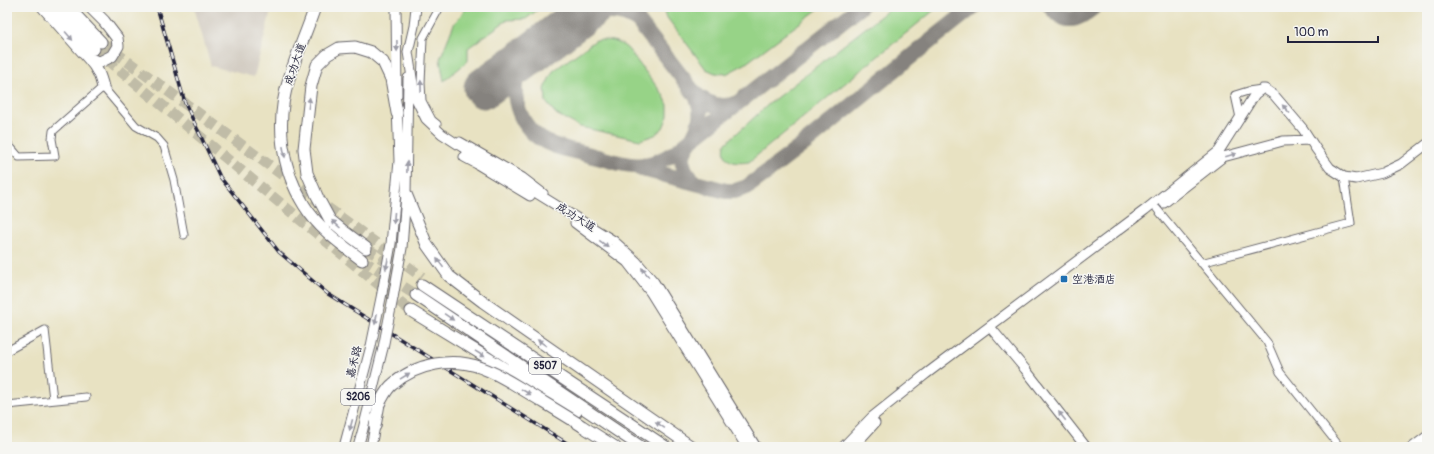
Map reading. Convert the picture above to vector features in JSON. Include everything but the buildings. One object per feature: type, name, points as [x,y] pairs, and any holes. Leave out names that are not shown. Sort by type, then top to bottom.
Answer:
[{"type":"highway","points":[[43,7],[97,68],[103,87]]},
{"type":"highway","points":[[56,7],[98,45],[68,7]]},
{"type":"highway","points":[[89,59],[100,62],[112,56],[118,46],[117,38],[104,21],[90,7]]},
{"type":"highway","name":"成功大道","points":[[315,7],[288,80],[281,114],[282,147],[288,173],[304,206],[334,239],[362,260]]},
{"type":"highway","name":"成功大道","points":[[366,248],[330,220],[317,196],[307,172],[304,149],[311,86],[317,65],[327,55],[339,48],[355,47],[371,52],[383,62],[391,79],[397,113]]},
{"type":"highway","points":[[406,194],[427,245],[449,276],[483,302],[692,447]]},
{"type":"highway","name":"S507","points":[[422,281],[666,447]]},
{"type":"highway","points":[[416,295],[641,447]]},
{"type":"highway","name":"S507","points":[[411,311],[633,447]]},
{"type":"highway","points":[[375,426],[375,402],[392,384],[415,370],[426,366],[447,362],[482,368],[502,377],[615,447]]},
{"type":"main road","name":"嘉禾路","points":[[344,447],[371,346],[391,244],[399,161],[396,7]]},
{"type":"main road","points":[[406,194],[410,7]]},
{"type":"main road","name":"成功大道","points":[[416,7],[414,26],[408,52],[415,97],[426,119],[447,138],[614,241],[636,261],[654,282],[756,447]]},
{"type":"main road","points":[[853,447],[876,422],[1219,151],[1255,94],[1262,89],[1268,91],[1274,96],[1303,128],[1330,168],[1344,177],[1356,179],[1382,173],[1401,164],[1427,144]]},
{"type":"main road","points":[[843,447],[872,417],[926,374],[992,330],[1157,209],[1223,157],[1283,141],[1310,140]]},
{"type":"main road","name":"成功大道","points":[[464,157],[579,226],[627,262],[651,292],[745,444]]},
{"type":"main road","name":"S206","points":[[358,447],[375,402],[383,348],[394,298],[402,248],[406,194]]},
{"type":"main road","points":[[992,330],[1025,369],[1086,447]]},
{"type":"main road","points":[[371,447],[375,426]]},
{"type":"street","points":[[440,7],[423,38],[421,83],[422,101],[432,120],[448,134],[523,177],[573,215]]},
{"type":"street","points":[[7,143],[19,157],[55,156],[52,138],[53,131],[103,87],[136,126],[157,138],[164,146],[174,180],[184,235]]},
{"type":"street","points":[[1240,118],[1235,95],[1262,89]]},
{"type":"street","points":[[1202,263],[1351,223],[1344,177]]},
{"type":"street","points":[[1157,209],[1267,342],[1280,372],[1340,447]]},
{"type":"street","points":[[7,351],[45,330],[53,399]]},
{"type":"street","points":[[7,405],[50,401],[53,399],[86,397]]},
{"type":"street","points":[[1411,447],[1427,434]]},
{"type":"street","points":[[1422,447],[1427,443]]},
{"type":"shaded area","points":[[194,7],[272,7],[254,77],[211,66]]},
{"type":"green space","points":[[467,7],[541,7],[526,19],[507,20],[468,48],[468,61],[444,81],[440,59],[454,24]]},
{"type":"green space","points":[[663,7],[821,7],[745,64],[726,74],[715,73],[706,69],[665,15]]},
{"type":"green space","points":[[892,7],[938,7],[749,162],[739,163],[727,159],[724,150],[725,144],[771,102]]},
{"type":"green space","points":[[596,40],[613,41],[628,49],[664,96],[668,105],[668,116],[663,128],[655,135],[640,140],[580,127],[556,114],[546,102],[545,87],[553,71]]},
{"type":"taxiway","points":[[632,7],[638,21],[627,15],[615,12],[592,15],[569,26],[536,50],[524,61],[516,80],[516,102],[524,122],[538,137],[550,144],[623,164],[642,165],[663,159],[674,153],[860,7]]},
{"type":"taxiway","points":[[639,168],[726,191],[735,191],[747,187],[804,144],[973,7]]},
{"type":"taxiway","points":[[1051,7],[1056,13],[1067,19],[1077,18],[1094,7]]},
{"type":"taxiway","points":[[638,21],[695,94],[698,100],[700,121],[693,137]]},
{"type":"taxiway","points":[[695,94],[705,101],[715,105],[726,106],[737,103]]},
{"type":"taxiway","points":[[690,141],[684,153],[683,164],[687,173],[696,183]]},
{"type":"runway","points":[[484,88],[592,7]]},
{"type":"tunnel","points":[[101,42],[422,277]]},
{"type":"tunnel","points":[[94,49],[411,311]]},
{"type":"tunnel","points":[[366,248],[407,275]]},
{"type":"tunnel","points":[[362,260],[416,295]]},
{"type":"railway","points":[[157,7],[185,103],[220,177],[279,252],[328,294],[573,447]]},
{"type":"place","name":"空港酒店","points":[[1064,279]]}]
